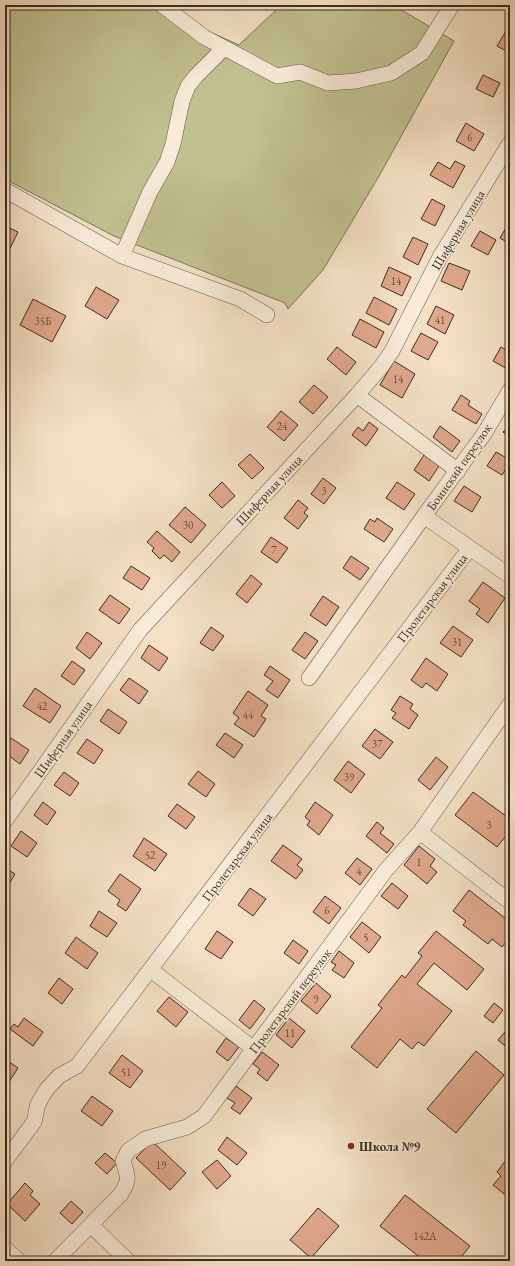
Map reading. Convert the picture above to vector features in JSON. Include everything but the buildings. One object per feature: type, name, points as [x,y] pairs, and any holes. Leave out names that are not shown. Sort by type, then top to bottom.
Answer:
[{"type":"street","points":[[162,5],[204,37],[277,76],[300,72],[328,83],[356,81],[391,73],[422,53],[452,5]]},
{"type":"street","points":[[122,256],[150,192],[167,162],[173,144],[182,101],[188,86],[224,48]]},
{"type":"street","name":"Шиферная улица","points":[[5,821],[140,630],[358,395],[381,367],[392,351],[440,257],[510,143]]},
{"type":"street","points":[[5,190],[122,256],[240,299],[267,315]]},
{"type":"street","points":[[358,395],[458,471]]},
{"type":"street","name":"Боинский переулок","points":[[508,397],[458,471],[424,516],[510,576]]},
{"type":"street","points":[[309,678],[424,516]]},
{"type":"street","name":"Пролетарская улица","points":[[5,1161],[34,1122],[38,1104],[46,1090],[59,1076],[77,1066],[470,548]]},
{"type":"street","name":"Пролетарский переулок","points":[[55,1261],[122,1194],[127,1185],[128,1174],[122,1161],[128,1151],[145,1139],[187,1127],[204,1116],[386,870],[420,832],[510,704]]},
{"type":"street","points":[[420,832],[510,902]]},
{"type":"street","points":[[151,970],[254,1049]]},
{"type":"street","points":[[91,1225],[128,1261]]},
{"type":"street","points":[[5,1248],[19,1261]]},
{"type":"green space","points":[[5,5],[150,5],[239,45],[277,9],[278,5],[393,5],[454,41],[379,176],[323,270],[288,309],[285,303],[114,236],[5,179]]},
{"type":"place","name":"Школа №9","points":[[351,1146]]}]
